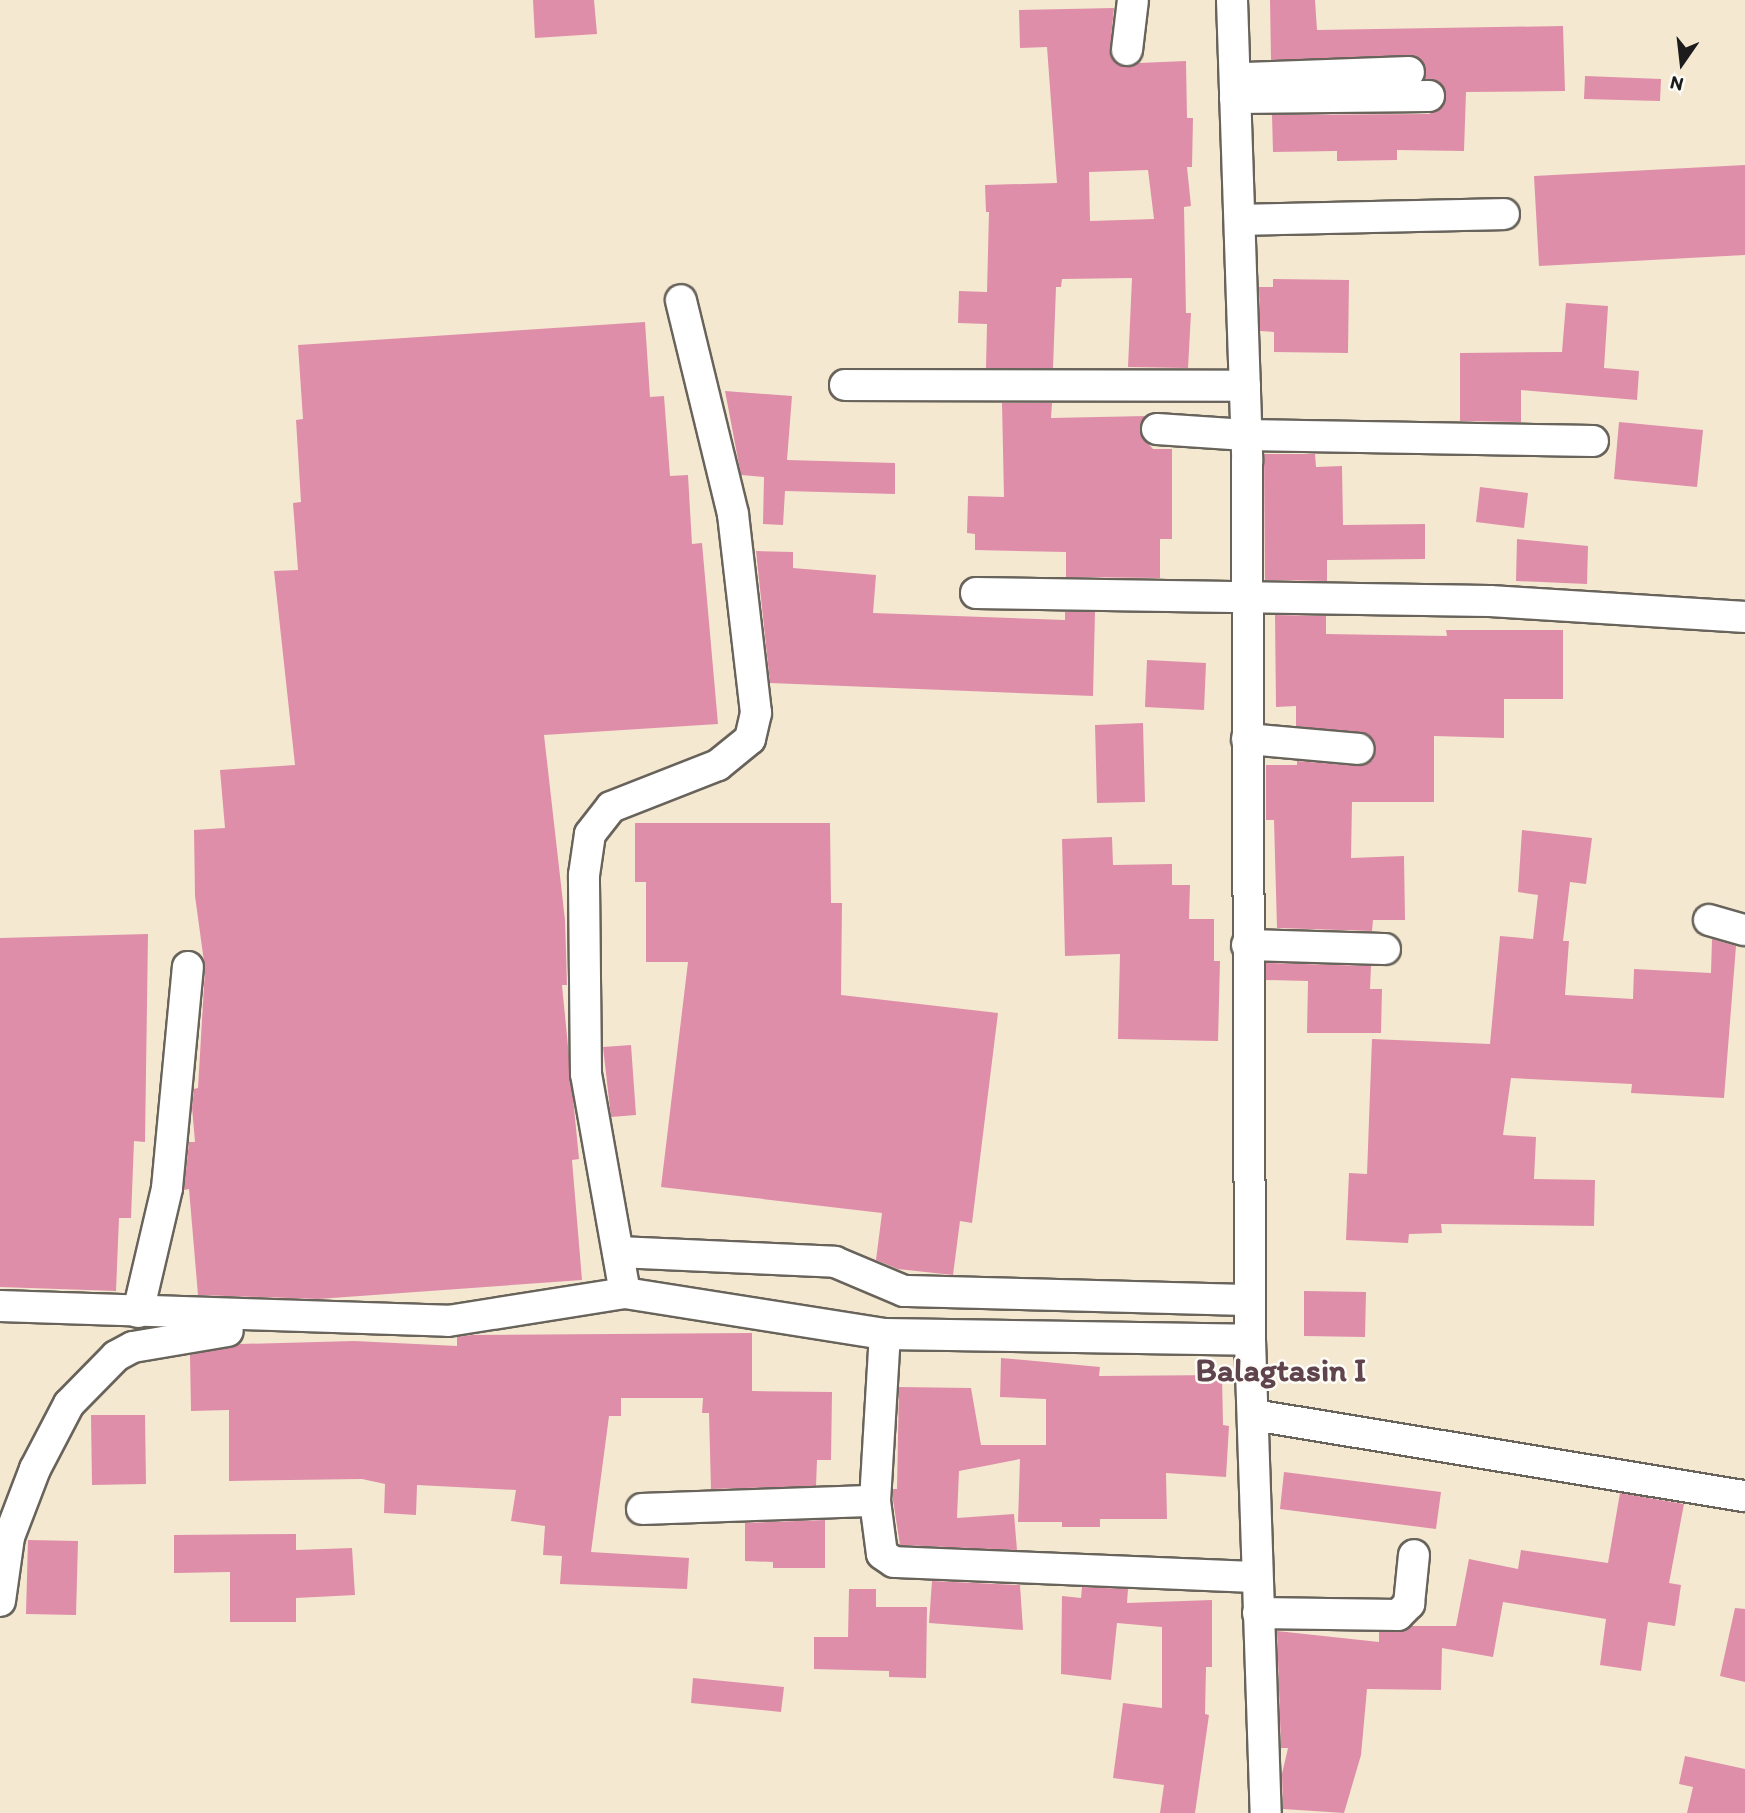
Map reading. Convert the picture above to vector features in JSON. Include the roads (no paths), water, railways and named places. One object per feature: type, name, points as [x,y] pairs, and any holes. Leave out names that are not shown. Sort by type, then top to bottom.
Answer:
[{"type":"street","points":[[1127,50],[1133,0]]},
{"type":"street","points":[[1232,0],[1246,435],[1250,1340],[1266,1813]]},
{"type":"street","points":[[1235,89],[1409,72]]},
{"type":"street","points":[[1235,89],[1429,96]]},
{"type":"street","points":[[1240,220],[1504,214]]},
{"type":"street","points":[[625,1293],[586,1074],[584,874],[590,834],[611,807],[718,765],[750,739],[756,713],[733,514],[681,300]]},
{"type":"street","points":[[845,385],[1245,386]]},
{"type":"street","points":[[1157,429],[1246,435],[1593,441]]},
{"type":"street","points":[[976,593],[1247,600],[1490,601],[1745,617]]},
{"type":"street","points":[[1247,739],[1359,749]]},
{"type":"street","points":[[1709,920],[1745,930]]},
{"type":"street","points":[[1247,945],[1385,949]]},
{"type":"street","points":[[138,1312],[167,1188],[188,967]]},
{"type":"street","points":[[618,1252],[835,1262],[904,1291],[1250,1300]]},
{"type":"street","points":[[0,1306],[311,1319],[448,1321],[625,1293],[885,1334],[1250,1340]]},
{"type":"street","points":[[0,1601],[9,1537],[35,1469],[69,1404],[116,1356],[133,1347],[179,1336],[311,1319]]},
{"type":"street","points":[[885,1334],[874,1501],[881,1554],[894,1562],[1257,1577]]},
{"type":"street","points":[[1254,1415],[1745,1496]]},
{"type":"street","points":[[642,1509],[874,1501]]},
{"type":"street","points":[[1258,1613],[1398,1615],[1409,1604],[1414,1555]]},
{"type":"district","name":"Balagtasin I","points":[[1281,1370]]}]
